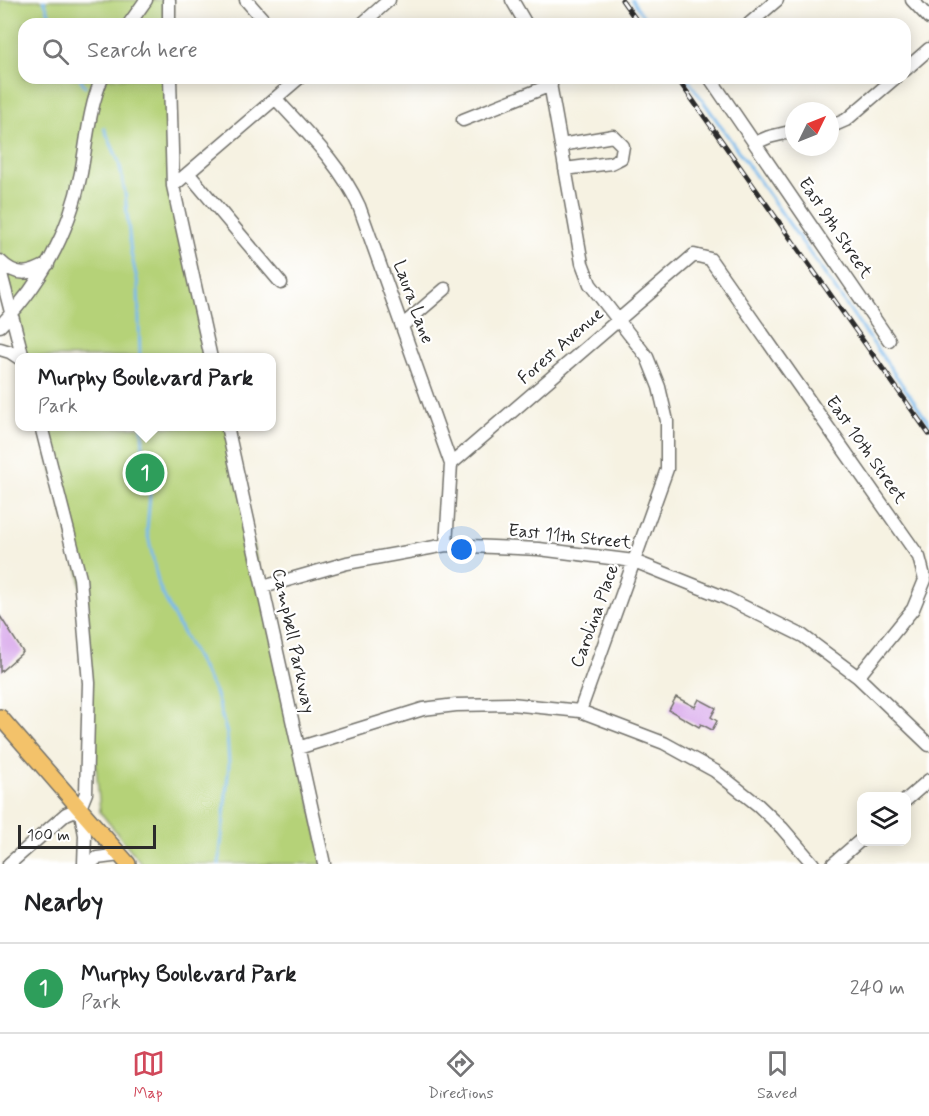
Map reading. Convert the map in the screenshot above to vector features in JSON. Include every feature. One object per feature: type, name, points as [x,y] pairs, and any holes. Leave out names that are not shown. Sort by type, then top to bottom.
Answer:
[{"type":"main road","points":[[0,717],[124,859]]},
{"type":"street","points":[[133,18],[146,0]]},
{"type":"street","points":[[169,0],[169,18]]},
{"type":"street","points":[[246,0],[262,18]]},
{"type":"street","points":[[369,18],[389,0]]},
{"type":"street","points":[[512,0],[522,18]]},
{"type":"street","points":[[756,18],[777,0]]},
{"type":"street","points":[[912,0],[929,18]]},
{"type":"street","points":[[911,65],[929,49]]},
{"type":"street","points":[[0,326],[30,292],[58,248],[71,214],[88,130],[100,84]]},
{"type":"street","points":[[170,84],[172,186],[210,353]]},
{"type":"street","points":[[172,186],[292,84]]},
{"type":"street","points":[[463,120],[545,84]]},
{"type":"street","name":"Carolina Place","points":[[550,84],[582,263],[590,284],[647,357],[659,387],[667,421],[667,469],[580,711]]},
{"type":"street","name":"East 9th Street","points":[[714,84],[889,340]]},
{"type":"street","points":[[839,123],[846,120],[888,84]]},
{"type":"street","name":"Laura Lane","points":[[276,99],[337,166],[347,180],[359,206],[451,464],[446,545]]},
{"type":"street","points":[[755,143],[785,133]]},
{"type":"street","points":[[561,145],[613,136],[623,146],[621,158],[611,163],[565,169]]},
{"type":"street","points":[[188,173],[281,283]]},
{"type":"street","name":"Forest Avenue","points":[[451,464],[694,255]]},
{"type":"street","name":"East 10th Street","points":[[694,255],[710,259],[919,557],[925,580],[913,609],[858,677]]},
{"type":"street","points":[[0,261],[9,269],[21,274],[32,272],[49,264]]},
{"type":"street","points":[[0,270],[20,353]]},
{"type":"street","points":[[403,325],[445,289]]},
{"type":"street","points":[[0,349],[15,355]]},
{"type":"street","points":[[42,431],[80,578],[89,683],[86,793],[80,808],[85,835],[84,864]]},
{"type":"street","name":"Campbell Parkway","points":[[228,431],[324,864]]},
{"type":"street","name":"East 11th Street","points":[[263,587],[347,563],[446,545],[540,549],[634,561],[726,598],[803,636],[858,677],[929,745]]},
{"type":"street","points":[[298,748],[423,709],[456,705],[511,704],[580,711],[664,743],[716,771],[782,828],[813,864]]},
{"type":"street","points":[[911,796],[929,780]]},
{"type":"street","points":[[9,864],[66,814],[80,808]]},
{"type":"street","points":[[833,864],[857,843]]},
{"type":"street","points":[[90,864],[97,858],[124,859]]},
{"type":"green space","points":[[0,0],[169,0],[169,18],[18,18],[18,84],[170,84],[173,186],[210,353],[22,353],[0,270]]},
{"type":"green space","points":[[42,431],[228,431],[324,864],[142,864],[100,812],[80,578]]},
{"type":"building","points":[[0,616],[23,652],[0,672]]},
{"type":"building","points":[[676,697],[695,707],[699,699],[716,708],[711,717],[717,721],[712,730],[701,724],[699,727],[669,710]]},
{"type":"waterway","points":[[44,0],[51,18]]},
{"type":"waterway","points":[[632,0],[645,18]]},
{"type":"waterway","points":[[691,84],[929,423]]},
{"type":"waterway","points":[[104,128],[119,162],[125,193],[131,253],[138,284],[140,353]]},
{"type":"waterway","points":[[142,431],[144,472],[150,494],[147,531],[159,586],[215,692],[227,734],[229,765],[219,864]]},
{"type":"railway","points":[[622,0],[635,18]]},
{"type":"railway","points":[[681,84],[929,434]]},
{"type":"place","name":"Murphy Boulevard Park","points":[[145,473]]}]
